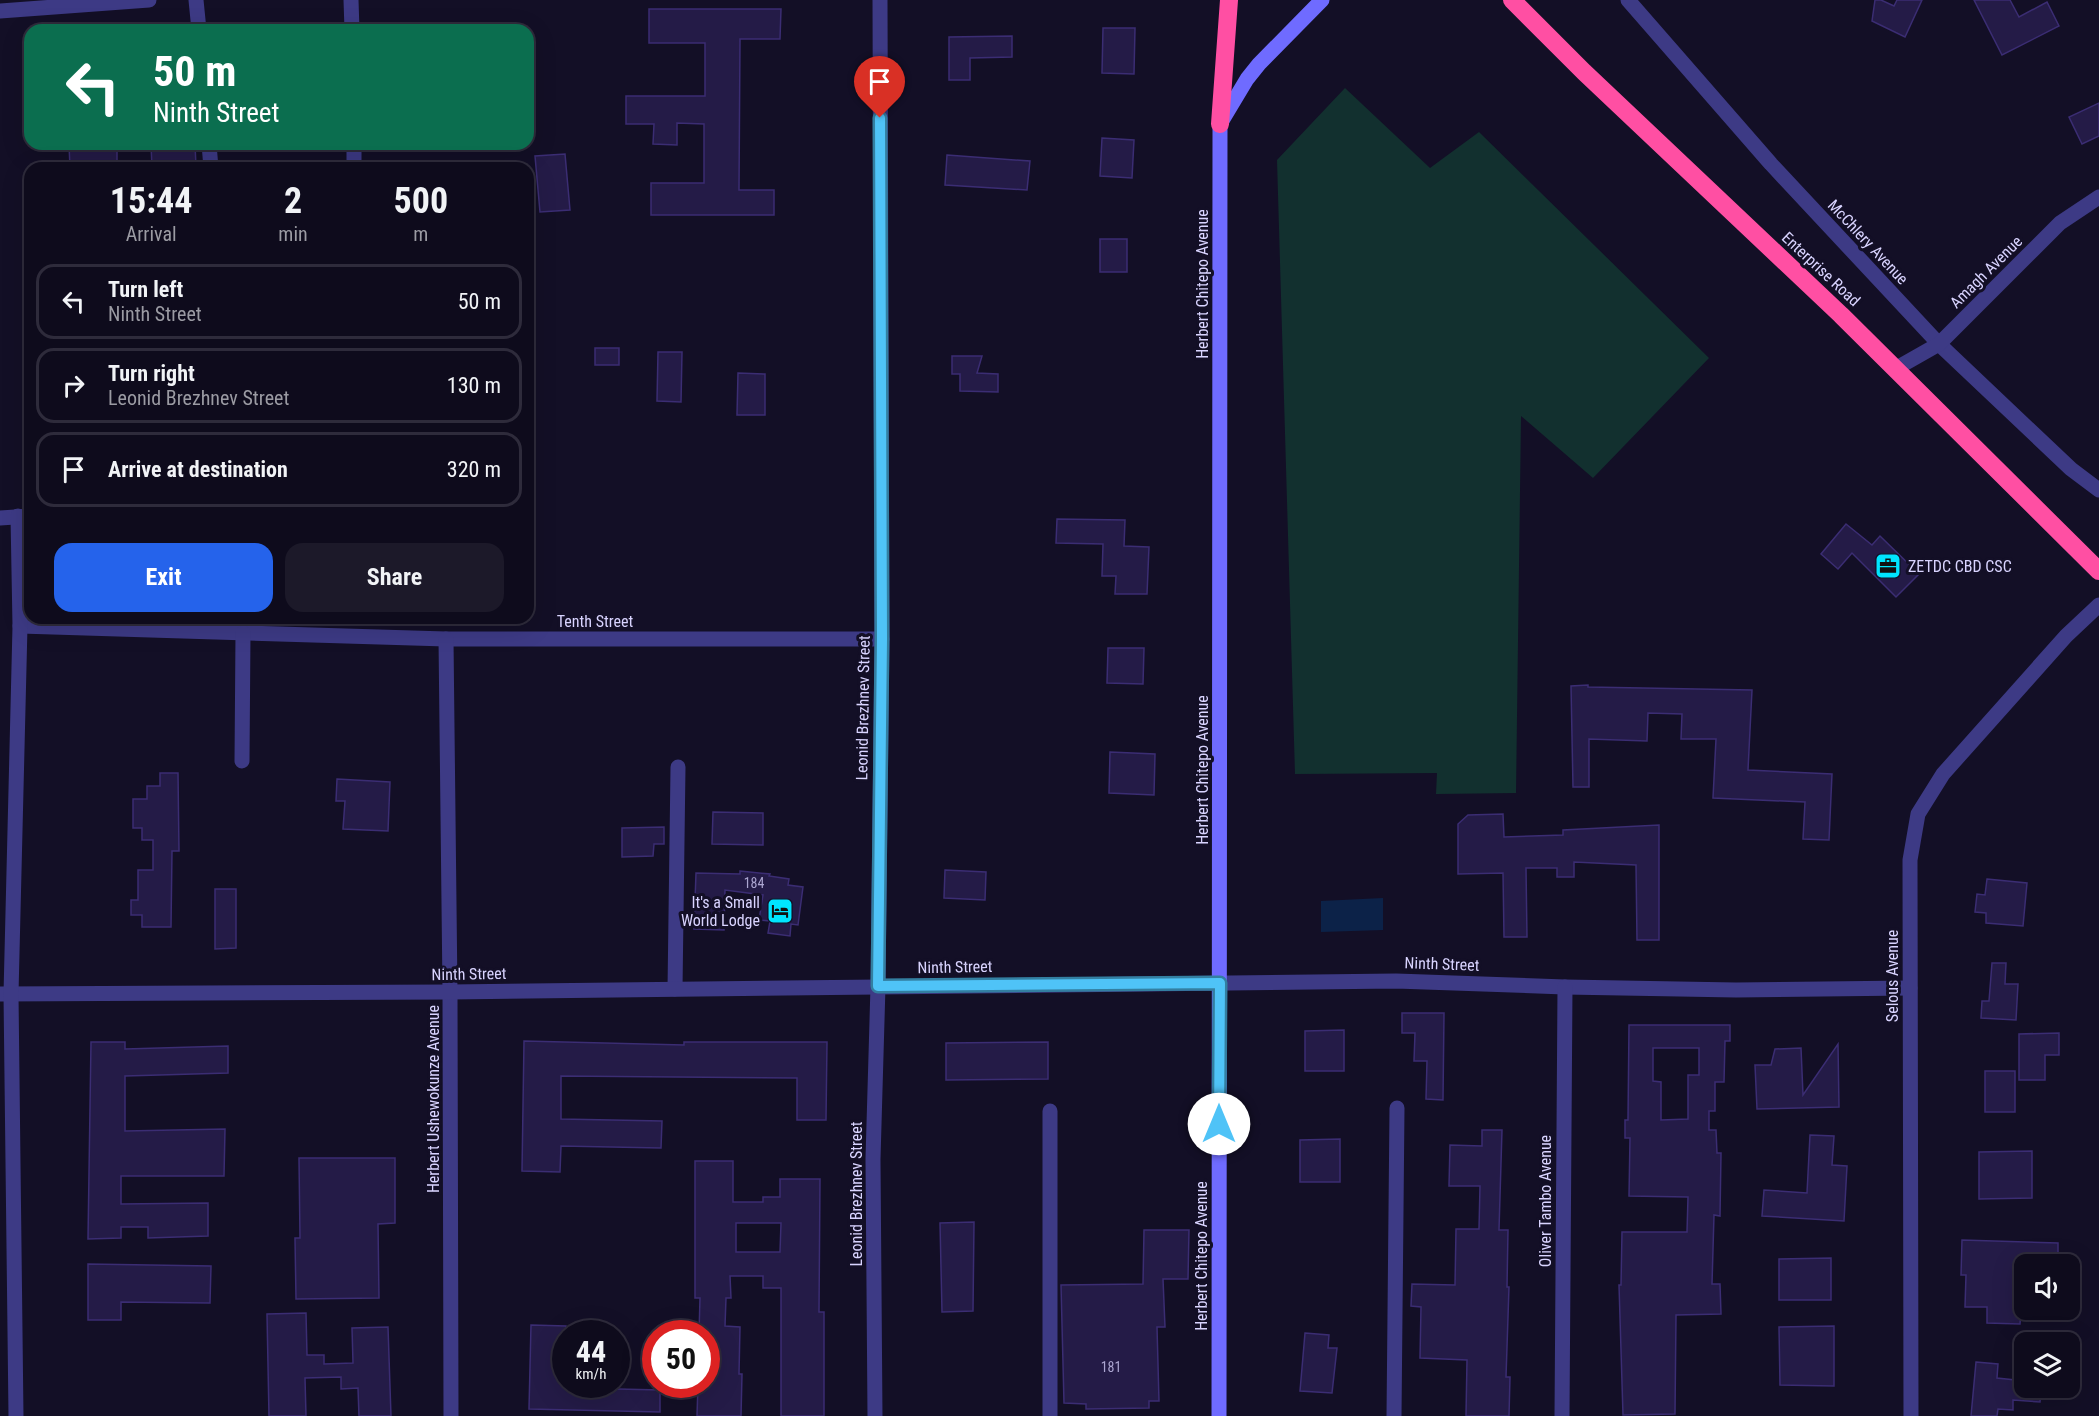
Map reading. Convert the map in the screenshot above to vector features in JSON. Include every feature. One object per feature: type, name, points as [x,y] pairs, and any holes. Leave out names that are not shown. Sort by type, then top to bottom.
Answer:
[{"type":"highway","points":[[1220,124],[1229,0]]},
{"type":"highway","name":"Enterprise Road","points":[[1512,0],[1584,72],[1895,369],[2099,571]]},
{"type":"main road","points":[[1220,124],[1259,64],[1322,0]]},
{"type":"main road","name":"Herbert Chitepo Avenue","points":[[1219,1416],[1220,124]]},
{"type":"street","points":[[0,11],[149,0]]},
{"type":"street","points":[[196,0],[198,24]]},
{"type":"street","points":[[351,0],[352,24]]},
{"type":"street","name":"Leonid Brezhnev Street","points":[[875,1416],[873,1159],[878,986],[882,639],[880,0]]},
{"type":"street","name":"McChlery Avenue","points":[[1628,0],[1771,164],[1939,344],[2071,469],[2099,490]]},
{"type":"street","name":"Amagh Avenue","points":[[1895,369],[1939,344],[2060,223],[2099,197]]},
{"type":"street","points":[[0,518],[24,516],[6,994],[16,1416]]},
{"type":"street","name":"Selous Avenue","points":[[1911,1416],[1910,860],[1918,814],[1943,774],[2066,636],[2099,605]]},
{"type":"street","name":"Tenth Street","points":[[21,626],[446,639],[882,639]]},
{"type":"street","points":[[242,761],[243,633]]},
{"type":"street","name":"Herbert Ushewokunze Avenue","points":[[446,639],[452,1416]]},
{"type":"street","points":[[675,989],[678,767]]},
{"type":"street","name":"Ninth Street","points":[[6,994],[450,992],[1396,981],[1736,990],[1910,988]]},
{"type":"street","name":"Oliver Tambo Avenue","points":[[1562,1416],[1565,987]]},
{"type":"street","points":[[1394,1416],[1397,1108]]},
{"type":"street","points":[[1050,1111],[1050,1416]]},
{"type":"green space","points":[[1345,88],[1430,168],[1479,132],[1709,358],[1593,478],[1521,416],[1516,793],[1436,794],[1437,773],[1295,774],[1277,160]]},
{"type":"water","points":[[1383,898],[1383,930],[1321,932],[1321,901]]},
{"type":"building","points":[[1875,0],[1881,0],[1894,6],[1897,0],[1922,0],[1905,37],[1872,21]]},
{"type":"building","points":[[1974,0],[2010,0],[2019,17],[2047,2],[2059,26],[2002,55]]},
{"type":"building","points":[[649,9],[781,9],[780,39],[740,39],[739,190],[774,190],[774,215],[651,215],[651,183],[704,183],[704,124],[677,123],[677,145],[653,144],[654,124],[626,124],[626,96],[705,96],[705,43],[649,43]]},
{"type":"building","points":[[1103,28],[1135,28],[1134,74],[1102,73]]},
{"type":"building","points":[[1012,36],[1012,57],[970,58],[970,80],[949,80],[949,37]]},
{"type":"building","points":[[2099,103],[2099,136],[2082,144],[2069,117]]},
{"type":"building","points":[[1102,138],[1134,140],[1132,178],[1100,176]]},
{"type":"building","points":[[69,150],[117,150],[117,162],[70,162]]},
{"type":"building","points":[[151,150],[195,150],[196,162],[152,162]]},
{"type":"building","points":[[565,154],[570,210],[540,212],[535,156]]},
{"type":"building","points":[[947,155],[1030,161],[1027,190],[945,185]]},
{"type":"building","points":[[1100,239],[1127,239],[1127,272],[1100,272]]},
{"type":"building","points":[[595,348],[619,348],[619,365],[595,365]]},
{"type":"building","points":[[658,352],[682,352],[681,402],[657,401]]},
{"type":"building","points":[[952,356],[982,356],[977,373],[998,374],[998,392],[960,391],[960,374],[952,374]]},
{"type":"building","points":[[738,373],[765,374],[765,415],[737,415]]},
{"type":"building","points":[[1057,519],[1125,520],[1124,546],[1149,547],[1147,594],[1115,594],[1116,576],[1102,576],[1103,544],[1056,543]]},
{"type":"building","name":"ZETDC CBD CSC","points":[[1846,524],[1872,545],[1880,536],[1919,574],[1896,597],[1852,553],[1838,569],[1821,554]]},
{"type":"building","points":[[1108,648],[1144,648],[1143,684],[1107,683]]},
{"type":"building","points":[[1588,685],[1588,687],[1752,690],[1748,770],[1832,774],[1829,840],[1803,839],[1805,802],[1713,798],[1716,739],[1681,739],[1682,714],[1648,713],[1647,741],[1589,739],[1589,787],[1573,787],[1571,686]]},
{"type":"building","points":[[1110,752],[1155,754],[1154,795],[1109,793]]},
{"type":"building","points":[[160,773],[178,773],[179,851],[172,851],[171,927],[142,927],[142,915],[131,915],[131,900],[138,900],[138,870],[153,870],[153,840],[142,840],[142,828],[133,828],[133,799],[147,799],[147,786],[160,786]]},
{"type":"building","points":[[337,779],[390,782],[388,831],[343,829],[345,801],[336,801]]},
{"type":"building","points":[[713,812],[763,813],[763,845],[712,844]]},
{"type":"building","points":[[1503,814],[1504,837],[1563,835],[1563,830],[1659,825],[1659,940],[1637,940],[1636,865],[1574,862],[1574,877],[1557,877],[1557,868],[1526,868],[1527,937],[1504,937],[1503,873],[1458,874],[1458,824],[1468,815]]},
{"type":"building","points":[[664,827],[664,844],[654,844],[653,856],[622,857],[622,828]]},
{"type":"building","points":[[945,870],[986,872],[985,900],[944,898]]},
{"type":"building","points":[[740,871],[770,874],[769,876],[789,879],[788,885],[803,887],[798,925],[791,924],[790,936],[768,933],[770,921],[759,920],[763,895],[725,890],[724,930],[694,929],[696,873],[740,874]]},
{"type":"building","points":[[1987,879],[2027,883],[2023,926],[1986,923],[1986,913],[1975,912],[1977,894],[1985,895]]},
{"type":"building","points":[[215,889],[236,889],[236,948],[215,949]]},
{"type":"building","points":[[1992,963],[2006,963],[2005,984],[2018,984],[2016,1020],[1981,1018],[1982,1001],[1989,1001]]},
{"type":"building","points":[[1402,1013],[1444,1013],[1443,1100],[1426,1099],[1427,1061],[1414,1061],[1415,1033],[1402,1033]]},
{"type":"building","points":[[1629,1025],[1730,1025],[1730,1041],[1725,1041],[1724,1082],[1715,1082],[1715,1111],[1709,1111],[1709,1130],[1716,1130],[1717,1153],[1721,1153],[1720,1216],[1714,1215],[1712,1284],[1720,1284],[1721,1314],[1676,1315],[1675,1414],[1623,1415],[1619,1285],[1621,1285],[1622,1232],[1687,1232],[1688,1197],[1629,1196],[1630,1138],[1625,1138],[1625,1120],[1628,1120]],"holes":[[[1653,1048],[1699,1048],[1699,1075],[1688,1075],[1688,1119],[1661,1120],[1661,1082],[1653,1081]]]},
{"type":"building","points":[[1344,1030],[1344,1071],[1305,1071],[1305,1031]]},
{"type":"building","points":[[2059,1033],[2059,1055],[2045,1055],[2045,1080],[2019,1080],[2019,1034]]},
{"type":"building","points":[[524,1041],[684,1045],[684,1042],[827,1042],[826,1120],[797,1120],[797,1078],[561,1076],[561,1119],[662,1121],[661,1148],[561,1146],[560,1172],[522,1171]]},
{"type":"building","points":[[91,1042],[125,1042],[125,1049],[228,1046],[228,1073],[125,1076],[125,1131],[225,1129],[224,1176],[121,1176],[121,1204],[208,1203],[208,1236],[148,1238],[148,1227],[121,1227],[121,1238],[88,1239]]},
{"type":"building","points":[[1048,1042],[1048,1079],[946,1080],[946,1043]]},
{"type":"building","points":[[1838,1044],[1839,1107],[1757,1109],[1755,1065],[1771,1065],[1775,1049],[1801,1048],[1803,1095]]},
{"type":"building","points":[[1985,1071],[2015,1071],[2015,1112],[1985,1112]]},
{"type":"building","points":[[1482,1130],[1502,1130],[1499,1230],[1508,1230],[1506,1377],[1510,1377],[1509,1416],[1466,1416],[1467,1360],[1420,1358],[1421,1307],[1411,1306],[1412,1284],[1455,1285],[1456,1229],[1479,1229],[1480,1186],[1449,1186],[1450,1145],[1482,1146]]},
{"type":"building","points":[[1810,1135],[1834,1136],[1832,1165],[1847,1166],[1844,1221],[1762,1216],[1764,1190],[1807,1193]]},
{"type":"building","points":[[1340,1139],[1340,1182],[1300,1182],[1300,1140]]},
{"type":"building","points":[[2032,1151],[2032,1198],[1979,1199],[1979,1152]]},
{"type":"building","points":[[299,1158],[395,1158],[395,1223],[378,1224],[379,1298],[296,1299],[295,1238],[300,1238]]},
{"type":"building","points":[[695,1161],[733,1161],[733,1202],[763,1202],[763,1197],[780,1197],[780,1179],[820,1179],[819,1312],[824,1312],[824,1416],[781,1416],[781,1288],[763,1288],[763,1276],[730,1276],[731,1298],[726,1298],[725,1326],[740,1327],[741,1416],[697,1416],[698,1398],[720,1398],[720,1320],[699,1320],[700,1298],[695,1298]],"holes":[[[736,1223],[781,1223],[780,1252],[736,1252]]]},
{"type":"building","points":[[974,1222],[973,1311],[942,1312],[940,1223]]},
{"type":"building","points":[[1144,1230],[1189,1230],[1188,1279],[1163,1279],[1165,1327],[1157,1327],[1159,1401],[1149,1401],[1149,1408],[1086,1409],[1086,1404],[1064,1403],[1061,1285],[1143,1284]]},
{"type":"building","points":[[1962,1240],[2058,1243],[2058,1254],[2014,1254],[2014,1320],[2020,1320],[2020,1324],[1987,1323],[1987,1307],[1965,1307],[1966,1275],[1961,1275]]},
{"type":"building","points":[[1831,1258],[1831,1300],[1779,1300],[1779,1259]]},
{"type":"building","points":[[88,1264],[211,1266],[210,1303],[121,1302],[121,1320],[88,1320]]},
{"type":"building","points":[[306,1313],[307,1355],[324,1355],[324,1364],[353,1363],[352,1328],[388,1327],[391,1416],[359,1416],[358,1388],[341,1389],[341,1377],[305,1378],[306,1416],[269,1416],[267,1314]]},
{"type":"building","points":[[531,1325],[552,1326],[552,1398],[630,1398],[630,1389],[642,1390],[642,1398],[660,1398],[660,1412],[529,1409]]},
{"type":"building","points":[[1834,1326],[1834,1386],[1780,1385],[1779,1327]]},
{"type":"building","points":[[1305,1333],[1329,1335],[1328,1348],[1337,1348],[1332,1393],[1300,1391]]},
{"type":"building","points":[[1976,1362],[1998,1364],[1997,1378],[2014,1380],[2014,1398],[2040,1398],[2040,1402],[2013,1400],[2013,1410],[1998,1409],[1997,1416],[1971,1416]]},
{"type":"place","name":"ZETDC CBD CSC","points":[[1888,566]]},
{"type":"place","name":"It's a Small World Lodge","points":[[780,911]]},
{"type":"route","points":[[880,118],[882,639],[878,986],[1220,983],[1219,1124]]}]
